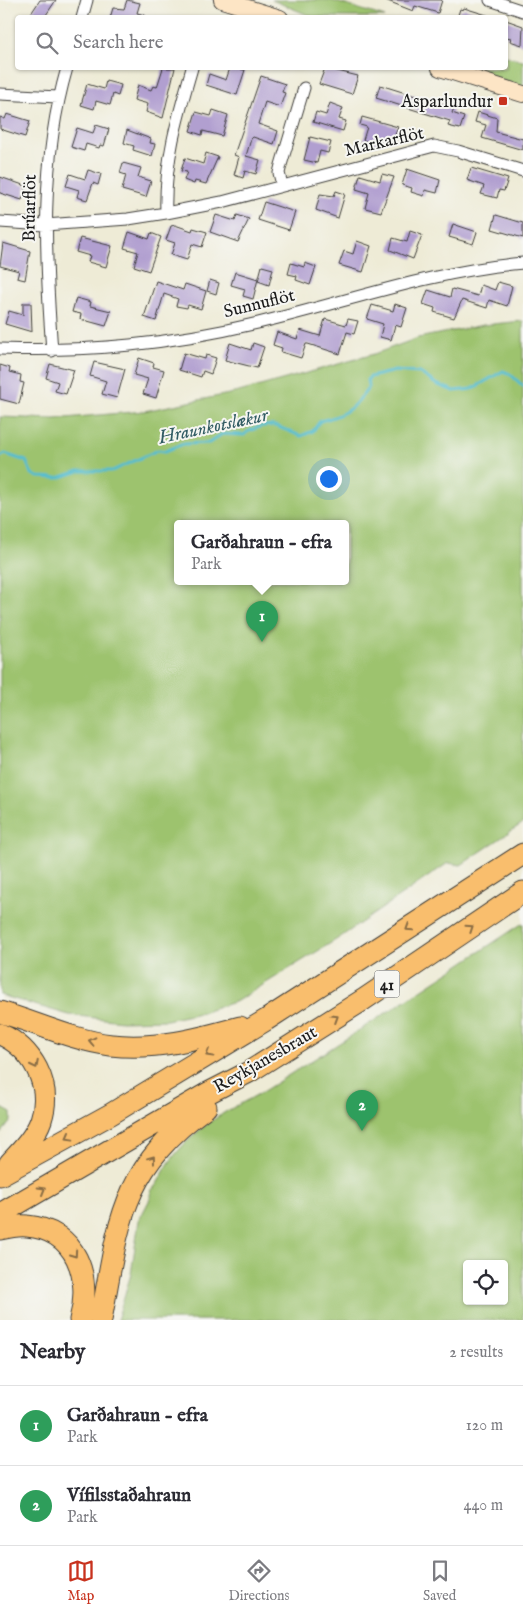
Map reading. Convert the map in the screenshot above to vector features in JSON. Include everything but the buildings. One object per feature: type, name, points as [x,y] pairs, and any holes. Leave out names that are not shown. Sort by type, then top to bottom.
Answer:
[{"type":"highway","name":"Reykjanesbraut","points":[[0,1174],[111,1114],[266,1020],[523,854]]},
{"type":"highway","name":"Reykjanesbraut","points":[[0,1214],[208,1093],[249,1072],[363,1000],[523,892]]},
{"type":"highway","points":[[0,1012],[66,1035],[110,1045],[140,1047],[182,1043],[266,1020]]},
{"type":"highway","points":[[0,1034],[12,1039],[30,1056],[40,1076],[44,1094],[41,1120],[22,1149],[0,1174]]},
{"type":"highway","points":[[100,1320],[119,1221],[134,1184],[168,1139],[249,1072]]},
{"type":"highway","points":[[0,1229],[26,1225],[40,1228],[55,1235],[65,1243],[80,1262],[84,1280],[85,1297],[80,1320]]},
{"type":"main road","points":[[222,0],[270,15]]},
{"type":"main road","points":[[253,0],[289,15]]},
{"type":"main road","points":[[446,70],[523,94]]},
{"type":"street","points":[[83,15],[87,0]]},
{"type":"street","points":[[490,0],[523,11]]},
{"type":"street","name":"Brúarflöt","points":[[52,351],[45,225],[48,161],[58,97],[66,70]]},
{"type":"street","points":[[166,213],[165,188],[172,141],[191,70]]},
{"type":"street","points":[[282,185],[279,174],[281,165],[304,88]]},
{"type":"street","points":[[0,94],[58,97]]},
{"type":"street","name":"Markarflöt","points":[[0,222],[45,225],[128,219],[166,213],[222,202],[434,146],[458,151],[523,171]]},
{"type":"street","name":"Sunnuflöt","points":[[0,349],[52,351],[104,349],[191,338],[260,322],[438,275],[523,263]]},
{"type":"green space","points":[[272,0],[330,0],[379,15],[308,15]]},
{"type":"green space","points":[[508,57],[523,61],[523,88],[465,70],[508,70]]},
{"type":"green space","points":[[523,321],[523,823],[461,865],[448,863],[339,938],[237,1001],[204,1012],[167,1020],[122,1021],[69,1015],[0,995],[0,417],[54,419],[144,411],[239,392],[374,354],[418,338],[483,325]]},
{"type":"green space","points":[[523,923],[523,1320],[117,1320],[131,1274],[139,1220],[151,1197],[151,1191],[173,1157],[184,1144],[221,1114],[262,1092]]},
{"type":"green space","points":[[0,1107],[11,1113],[11,1121],[0,1135]]},
{"type":"waterway","name":"Hraunkotslækur","points":[[0,457],[5,454],[26,461],[32,474],[38,477],[58,478],[79,471],[112,471],[158,450],[165,451],[183,444],[209,443],[222,434],[244,435],[261,426],[278,427],[301,436],[313,431],[320,421],[349,410],[369,387],[367,380],[370,377],[395,371],[420,373],[436,384],[454,391],[472,389],[503,371],[510,374],[523,386]]},
{"type":"place","name":"Asparlundur","points":[[503,101]]},
{"type":"place","name":"Garðahraun - efra","points":[[262,642]]},
{"type":"place","name":"Vífilsstaðahraun","points":[[362,1131]]}]
